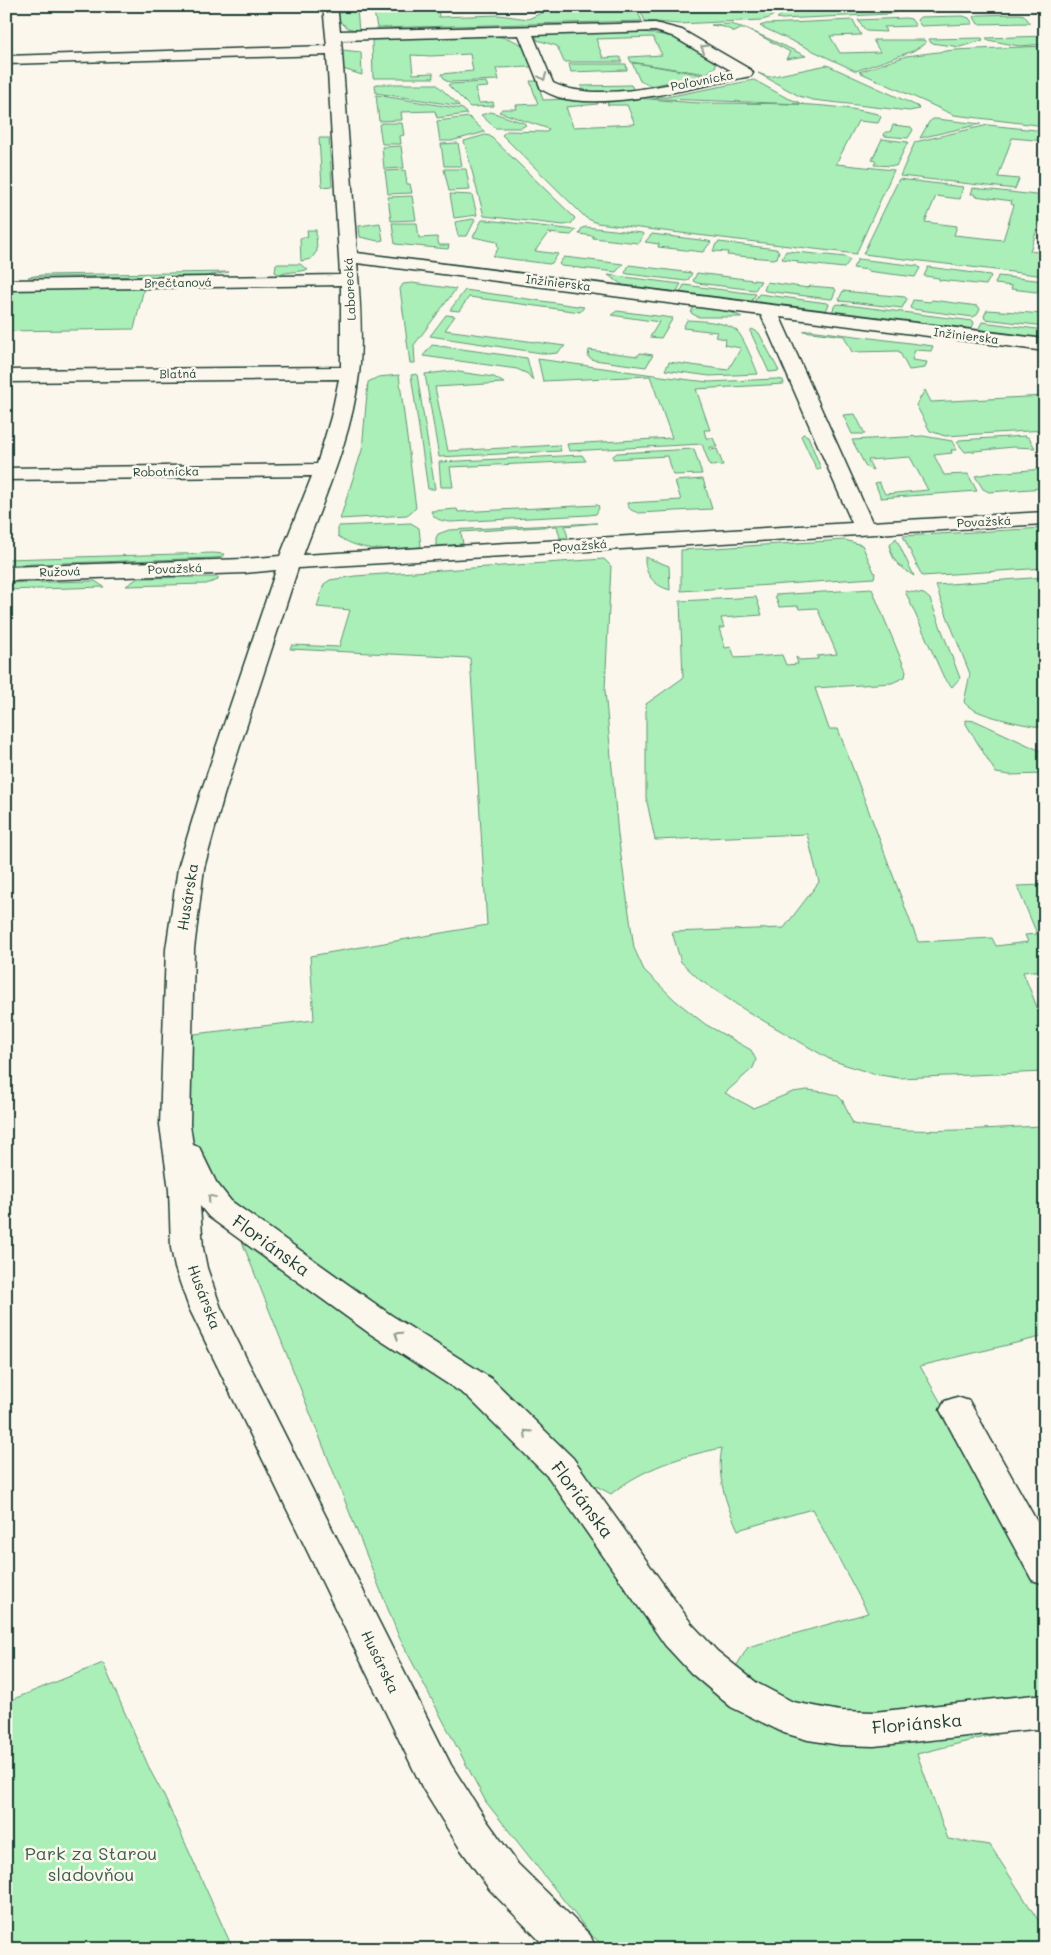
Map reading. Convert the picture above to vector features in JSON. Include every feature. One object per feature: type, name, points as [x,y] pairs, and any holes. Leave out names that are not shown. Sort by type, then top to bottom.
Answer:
[{"type":"street","name":"Laborecká","points":[[290,562],[325,470],[341,417],[350,373],[352,322],[350,280],[330,6]]},
{"type":"street","name":"Poľovnícka","points":[[6,60],[525,32],[661,28],[677,33],[746,73],[637,93],[584,96],[563,94],[546,86],[525,32]]},
{"type":"street","name":"Inžinierska","points":[[348,257],[1045,346]]},
{"type":"street","name":"Brečtanová","points":[[6,285],[350,280]]},
{"type":"street","points":[[768,310],[865,529]]},
{"type":"street","name":"Blatná","points":[[6,376],[350,373]]},
{"type":"street","name":"Robotnícka","points":[[6,474],[325,470]]},
{"type":"street","name":"Považská","points":[[114,571],[245,566],[1045,518]]},
{"type":"street","name":"Husárska","points":[[290,562],[212,795],[191,868],[180,949],[176,1125],[184,1190],[188,1254],[205,1308],[438,1777],[473,1834],[504,1877],[576,1949]]},
{"type":"street","name":"Ružová","points":[[6,574],[114,571]]},
{"type":"street","name":"Floriánska","points":[[176,1125],[198,1180],[209,1198],[220,1208],[380,1324],[480,1388],[562,1468],[678,1634],[704,1662],[744,1695],[784,1716],[808,1723],[856,1729],[874,1729],[1034,1712],[1045,1713]]},
{"type":"street","points":[[957,1410],[1045,1569]]},
{"type":"green space","points":[[373,6],[450,6],[451,9],[438,9],[439,17],[499,15],[528,19],[546,11],[635,6],[642,21],[377,28]]},
{"type":"green space","points":[[638,6],[787,6],[769,18],[762,20],[679,24],[645,21]]},
{"type":"green space","points":[[794,6],[894,6],[899,9],[898,12],[889,14],[777,18]]},
{"type":"green space","points":[[357,9],[359,31],[348,28],[339,21],[338,13]]},
{"type":"green space","points":[[978,15],[1024,15],[1030,23],[978,24],[974,17]]},
{"type":"green space","points":[[963,16],[969,18],[973,24],[921,26],[917,20],[920,17]]},
{"type":"green space","points":[[911,19],[916,26],[884,27],[886,32],[866,31],[858,20]]},
{"type":"green space","points":[[853,20],[861,35],[830,36],[840,53],[880,52],[873,40],[924,40],[926,43],[913,51],[856,71],[760,26],[766,24]]},
{"type":"green space","points":[[730,24],[747,29],[740,29],[735,32],[724,27],[711,25]]},
{"type":"green space","points":[[638,31],[675,37],[711,57],[715,61],[716,66],[706,74],[631,62],[629,57],[662,55],[653,37],[596,39],[603,58],[620,57],[622,62],[564,62],[557,46],[537,40],[536,36],[550,32]]},
{"type":"green space","points":[[752,31],[806,56],[786,59],[790,52]]},
{"type":"green space","points":[[496,36],[510,39],[525,46],[532,67],[496,68],[499,80],[450,82],[446,81],[441,74],[473,71],[470,54],[411,55],[413,74],[433,73],[434,78],[373,78],[373,38]]},
{"type":"green space","points":[[1045,36],[1045,44],[1019,46],[986,38]]},
{"type":"green space","points":[[982,38],[983,40],[960,47],[931,43],[929,39]]},
{"type":"green space","points":[[1045,46],[1045,126],[954,115],[859,72],[906,56],[954,50]]},
{"type":"green space","points":[[342,50],[361,52],[362,75],[343,69]]},
{"type":"green space","points":[[632,63],[704,75],[651,86],[640,81]]},
{"type":"green space","points":[[569,64],[626,64],[627,70],[571,72]]},
{"type":"green space","points":[[827,65],[920,109],[909,111],[813,100],[799,96],[758,73],[769,77]]},
{"type":"green space","points":[[754,80],[785,97],[803,104],[662,99],[635,96],[666,97]]},
{"type":"green space","points":[[530,81],[537,81],[543,100],[596,98],[598,104],[566,107],[573,127],[635,124],[627,105],[608,105],[606,98],[702,103],[813,105],[878,114],[881,117],[878,123],[858,121],[836,164],[894,170],[856,254],[597,223],[586,218],[502,135],[507,131],[547,132],[549,129],[499,112],[502,109],[517,109],[516,105],[538,104]]},
{"type":"green space","points":[[486,82],[488,87],[475,88],[479,103],[493,102],[494,106],[470,107],[448,85],[450,84]]},
{"type":"green space","points":[[436,84],[460,106],[376,93],[375,85]]},
{"type":"green space","points":[[631,85],[634,90],[607,92],[583,92],[581,86]]},
{"type":"green space","points":[[376,95],[463,109],[467,114],[437,118],[435,111],[401,112],[402,120],[379,121]]},
{"type":"green space","points":[[491,112],[526,125],[521,128],[495,128],[481,115]]},
{"type":"green space","points":[[469,117],[485,132],[451,141],[440,141],[437,121]]},
{"type":"green space","points":[[933,119],[981,124],[920,138],[929,122]]},
{"type":"green space","points":[[382,123],[402,123],[404,135],[400,136],[401,144],[382,144],[379,125]]},
{"type":"green space","points":[[893,125],[911,127],[913,130],[908,138],[884,136],[885,132],[890,132]]},
{"type":"green space","points":[[988,125],[1045,131],[1045,141],[1012,138],[998,177],[1019,179],[1015,189],[900,176],[915,142]]},
{"type":"green space","points":[[485,135],[490,136],[575,218],[571,224],[563,225],[484,216],[464,141]]},
{"type":"green space","points":[[319,138],[329,138],[332,186],[322,187]]},
{"type":"green space","points":[[882,139],[908,142],[896,166],[874,165],[876,161],[872,160]]},
{"type":"green space","points":[[458,143],[462,166],[444,166],[441,144]]},
{"type":"green space","points":[[401,146],[404,168],[384,169],[382,147]]},
{"type":"green space","points":[[444,169],[466,169],[470,190],[449,191]]},
{"type":"green space","points":[[405,170],[407,184],[410,184],[412,193],[388,194],[385,171]]},
{"type":"green space","points":[[899,179],[963,187],[960,199],[936,196],[925,222],[957,226],[954,235],[1003,240],[1014,205],[1011,204],[1012,201],[975,196],[976,194],[971,194],[973,188],[1045,196],[1045,205],[1030,251],[1045,253],[1045,276],[863,254]]},
{"type":"green space","points":[[450,194],[472,195],[477,215],[454,218]]},
{"type":"green space","points":[[412,196],[416,220],[391,221],[388,197]]},
{"type":"green space","points":[[475,220],[467,236],[458,236],[455,222]]},
{"type":"green space","points":[[482,220],[576,230],[571,235],[548,233],[535,251],[558,254],[552,263],[549,264],[493,256],[498,249],[497,242],[473,237]]},
{"type":"green space","points":[[380,223],[383,240],[378,241],[360,237],[359,226]]},
{"type":"green space","points":[[392,223],[417,223],[419,238],[437,237],[439,245],[449,245],[448,249],[395,244]]},
{"type":"green space","points":[[582,228],[643,234],[638,243],[593,238],[593,236],[579,234]]},
{"type":"green space","points":[[307,230],[316,230],[317,251],[311,259],[301,261],[300,238],[308,237]]},
{"type":"green space","points":[[652,234],[711,242],[703,252],[658,247],[659,244],[645,242]]},
{"type":"green space","points":[[719,242],[776,249],[779,251],[777,258],[773,259],[727,255],[728,252],[713,251]]},
{"type":"green space","points":[[786,251],[846,257],[850,260],[844,268],[797,263],[798,261],[782,259]]},
{"type":"green space","points":[[564,257],[623,264],[616,272],[561,266],[559,264]]},
{"type":"green space","points":[[858,259],[918,266],[920,268],[915,277],[867,271],[853,268]]},
{"type":"green space","points":[[276,264],[300,264],[308,270],[278,274],[275,272]]},
{"type":"green space","points":[[629,265],[692,273],[686,281],[628,274],[625,273]]},
{"type":"green space","points":[[928,267],[991,276],[986,285],[939,280],[939,278],[924,276]]},
{"type":"green space","points":[[229,272],[205,276],[28,277],[42,275]]},
{"type":"green space","points":[[697,273],[761,281],[755,290],[697,283],[693,281]]},
{"type":"green space","points":[[608,275],[681,284],[676,292],[624,286]]},
{"type":"green space","points":[[998,276],[1045,281],[1045,293],[1011,289],[1012,286],[995,284]]},
{"type":"green space","points":[[767,282],[808,288],[810,286],[834,288],[836,290],[832,299],[830,299],[766,291],[764,290]]},
{"type":"green space","points":[[412,283],[456,289],[414,345],[415,363],[410,363],[400,289],[403,284]]},
{"type":"green space","points":[[684,285],[756,294],[751,302],[680,293]]},
{"type":"green space","points":[[144,288],[134,329],[6,331],[6,291]]},
{"type":"green space","points":[[465,290],[584,307],[580,312],[469,297],[459,311],[450,310]]},
{"type":"green space","points":[[843,291],[905,297],[907,299],[902,308],[841,301],[839,299]]},
{"type":"green space","points":[[759,294],[829,304],[826,311],[754,302]]},
{"type":"green space","points":[[913,300],[930,302],[932,300],[978,306],[980,309],[977,315],[973,317],[912,309],[910,308]]},
{"type":"green space","points":[[694,305],[731,312],[742,317],[698,317],[691,313]]},
{"type":"green space","points":[[835,305],[973,321],[974,323],[971,330],[832,312]]},
{"type":"green space","points":[[987,310],[1045,314],[1045,326],[985,319],[984,316]]},
{"type":"green space","points":[[617,311],[673,318],[661,338],[650,337],[659,322],[611,315]]},
{"type":"green space","points":[[446,315],[455,316],[445,330],[565,346],[557,353],[548,354],[430,336]]},
{"type":"green space","points":[[687,320],[720,323],[737,331],[758,374],[710,376],[665,370],[669,362],[728,370],[741,348],[724,345],[726,339],[715,337],[717,332],[683,328]]},
{"type":"green space","points":[[982,322],[1045,330],[1045,339],[978,330]]},
{"type":"green space","points":[[752,329],[759,333],[779,371],[769,372],[750,331]]},
{"type":"green space","points":[[809,330],[933,346],[931,351],[915,350],[912,360],[927,362],[925,368],[909,370],[899,351],[852,352],[844,336],[803,331]]},
{"type":"green space","points":[[432,345],[527,358],[533,381],[528,374],[517,369],[423,356]]},
{"type":"green space","points":[[589,350],[638,356],[640,353],[653,355],[646,367],[594,360],[588,357]]},
{"type":"green space","points":[[538,359],[709,382],[775,379],[783,380],[784,384],[696,389],[710,430],[704,430],[706,438],[713,438],[717,447],[710,447],[710,450],[717,449],[723,465],[710,466],[702,444],[569,451],[567,444],[672,438],[650,376],[543,381]]},
{"type":"green space","points":[[452,371],[494,377],[504,383],[435,387],[448,451],[559,445],[561,451],[439,457],[425,374]]},
{"type":"green space","points":[[417,374],[435,489],[428,489],[411,375]]},
{"type":"green space","points":[[399,375],[416,508],[407,515],[340,519],[362,450],[368,382],[378,377]]},
{"type":"green space","points":[[925,390],[931,402],[1045,396],[1045,430],[945,436],[930,431],[916,405]]},
{"type":"green space","points":[[855,414],[865,434],[852,434],[843,415]]},
{"type":"green space","points":[[803,434],[808,436],[821,469],[817,470],[801,436]]},
{"type":"green space","points":[[923,436],[952,441],[957,450],[951,450],[952,453],[934,455],[944,475],[968,474],[977,491],[881,498],[875,483],[879,482],[885,494],[928,490],[910,457],[868,460],[873,470],[866,467],[852,440]]},
{"type":"green space","points":[[1025,436],[1029,438],[1035,448],[1013,447],[965,452],[957,442],[959,440]]},
{"type":"green space","points":[[694,449],[702,474],[673,475],[668,456],[613,459],[613,456],[617,453]]},
{"type":"green space","points":[[582,455],[586,461],[450,467],[453,487],[441,487],[439,462]]},
{"type":"green space","points":[[1045,469],[1045,488],[989,492],[983,489],[975,476],[992,473]]},
{"type":"green space","points":[[703,479],[712,509],[639,513],[628,507],[627,503],[681,500],[675,481]]},
{"type":"green space","points":[[598,505],[599,508],[596,514],[589,515],[451,522],[436,518],[431,511],[457,509],[458,512]]},
{"type":"green space","points":[[411,523],[419,528],[421,547],[368,548],[357,546],[338,536],[338,526]]},
{"type":"green space","points":[[597,523],[565,526],[568,538],[560,538],[557,526],[461,532],[463,544],[436,546],[438,534],[449,530]]},
{"type":"green space","points":[[1044,528],[1045,568],[922,576],[903,536]]},
{"type":"green space","points":[[896,538],[914,576],[897,564],[892,556],[890,545]]},
{"type":"green space","points":[[845,540],[862,545],[875,574],[874,578],[681,591],[681,550]]},
{"type":"green space","points":[[224,554],[222,557],[214,558],[6,565],[6,559]]},
{"type":"green space","points":[[645,557],[669,566],[670,590],[655,583],[646,569]]},
{"type":"green space","points":[[604,559],[611,566],[605,690],[618,835],[634,948],[644,970],[676,1001],[705,1024],[751,1050],[756,1060],[753,1068],[725,1093],[753,1108],[793,1092],[807,1090],[825,1092],[837,1095],[843,1101],[853,1124],[877,1128],[949,1130],[1045,1126],[1045,1336],[920,1366],[1045,1586],[1045,1722],[917,1754],[948,1839],[990,1845],[1038,1920],[1045,1935],[1045,1949],[608,1949],[592,1936],[486,1802],[399,1637],[233,1219],[175,1125],[177,1036],[314,1020],[310,956],[487,925],[470,658],[290,649],[292,645],[339,647],[350,610],[317,607],[324,584],[330,580],[355,576]],"holes":[[[722,1448],[720,1458],[723,1490],[738,1530],[812,1509],[868,1613],[748,1647],[727,1681],[563,1468],[611,1494],[636,1477],[678,1459]]]},
{"type":"green space","points":[[218,577],[218,580],[206,584],[126,586],[138,578]]},
{"type":"green space","points":[[1045,577],[1045,597],[1038,598],[1043,607],[1037,608],[1045,621],[1045,728],[989,716],[969,707],[964,702],[970,674],[936,585]]},
{"type":"green space","points":[[95,581],[104,587],[6,590],[6,583]]},
{"type":"green space","points":[[872,589],[906,671],[905,677],[892,683],[815,688],[829,729],[838,729],[918,942],[992,938],[996,946],[1028,942],[1025,935],[1037,934],[1017,886],[1045,885],[1045,970],[1023,972],[1045,1027],[1045,1072],[899,1078],[873,1074],[831,1060],[745,1010],[700,980],[681,962],[672,932],[784,928],[819,882],[807,834],[655,840],[646,797],[646,704],[683,678],[680,601],[756,597],[762,615],[721,618],[724,628],[719,628],[725,648],[731,647],[735,658],[782,655],[786,665],[798,664],[796,657],[800,660],[818,659],[817,656],[837,654],[817,608],[779,607],[775,595]]},
{"type":"green space","points":[[905,591],[924,594],[930,599],[960,678],[952,687],[944,678]]},
{"type":"green space","points":[[966,720],[976,721],[1045,753],[1045,774],[1009,775],[996,773],[966,724]]},
{"type":"green space","name":"Park za Starou sladovňou","points":[[103,1663],[233,1949],[6,1949],[6,1702]]}]
